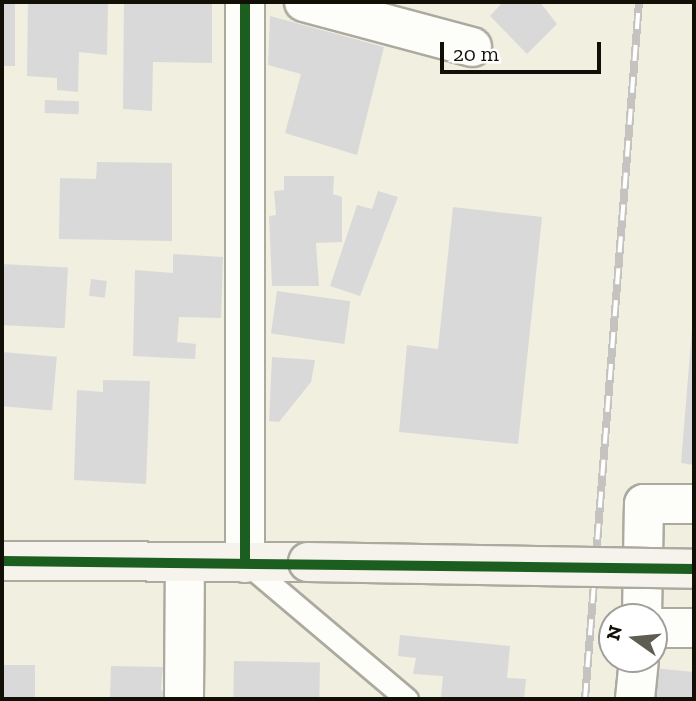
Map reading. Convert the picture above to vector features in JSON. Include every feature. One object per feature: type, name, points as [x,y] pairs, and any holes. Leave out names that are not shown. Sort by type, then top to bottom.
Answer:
[{"type":"street","points":[[245,2],[245,563]]},
{"type":"street","points":[[304,2],[472,47]]},
{"type":"street","points":[[642,603],[645,504],[694,504]]},
{"type":"street","points":[[2,562],[309,562],[694,569]]},
{"type":"street","points":[[184,699],[185,562]]},
{"type":"street","points":[[668,628],[694,628]]},
{"type":"street","points":[[635,699],[638,673]]},
{"type":"lane","points":[[245,563],[407,699]]},
{"type":"building","points":[[2,2],[15,2],[15,66],[2,66]]},
{"type":"building","points":[[28,2],[108,2],[107,55],[79,52],[78,92],[57,90],[57,78],[27,76]]},
{"type":"building","points":[[124,2],[212,2],[212,63],[153,62],[152,111],[123,109]]},
{"type":"building","points":[[503,2],[540,2],[557,24],[527,54],[490,16]]},
{"type":"building","points":[[270,16],[384,47],[357,155],[285,133],[301,74],[268,65]]},
{"type":"building","points":[[45,100],[79,101],[79,114],[45,113]]},
{"type":"building","points":[[97,162],[172,163],[172,241],[59,239],[60,178],[96,179]]},
{"type":"building","points":[[284,176],[334,176],[333,194],[342,197],[342,242],[316,243],[319,286],[272,286],[269,216],[276,215],[274,191],[284,190]]},
{"type":"building","points":[[378,191],[398,197],[360,296],[330,286],[357,205],[372,209]]},
{"type":"building","points":[[453,207],[542,217],[518,444],[399,432],[407,345],[438,349]]},
{"type":"building","points":[[173,254],[223,257],[221,318],[179,317],[177,342],[196,344],[195,359],[133,356],[135,270],[173,273]]},
{"type":"building","points":[[2,264],[68,267],[65,328],[2,325]]},
{"type":"building","points":[[91,279],[107,281],[105,298],[89,296]]},
{"type":"building","points":[[277,291],[350,301],[344,344],[271,334]]},
{"type":"building","points":[[694,329],[694,465],[681,463]]},
{"type":"building","points":[[2,352],[57,357],[52,411],[2,406]]},
{"type":"building","points":[[272,357],[315,360],[311,382],[279,422],[269,421]]},
{"type":"building","points":[[103,380],[150,381],[146,484],[74,480],[77,390],[103,392]]},
{"type":"building","points":[[400,635],[510,646],[507,678],[526,679],[524,699],[441,697],[443,676],[413,674],[416,658],[398,656]]},
{"type":"building","points":[[234,661],[320,663],[319,699],[233,699]]},
{"type":"building","points":[[2,665],[35,665],[35,699],[2,699]]},
{"type":"building","points":[[111,666],[163,667],[161,689],[169,699],[110,699]]},
{"type":"building","points":[[668,669],[694,672],[694,699],[649,699],[652,673],[668,673]]},
{"type":"railway","points":[[585,699],[639,2]]},
{"type":"cycle path","points":[[245,2],[245,563]]},
{"type":"cycle path","points":[[2,561],[694,569]]}]
